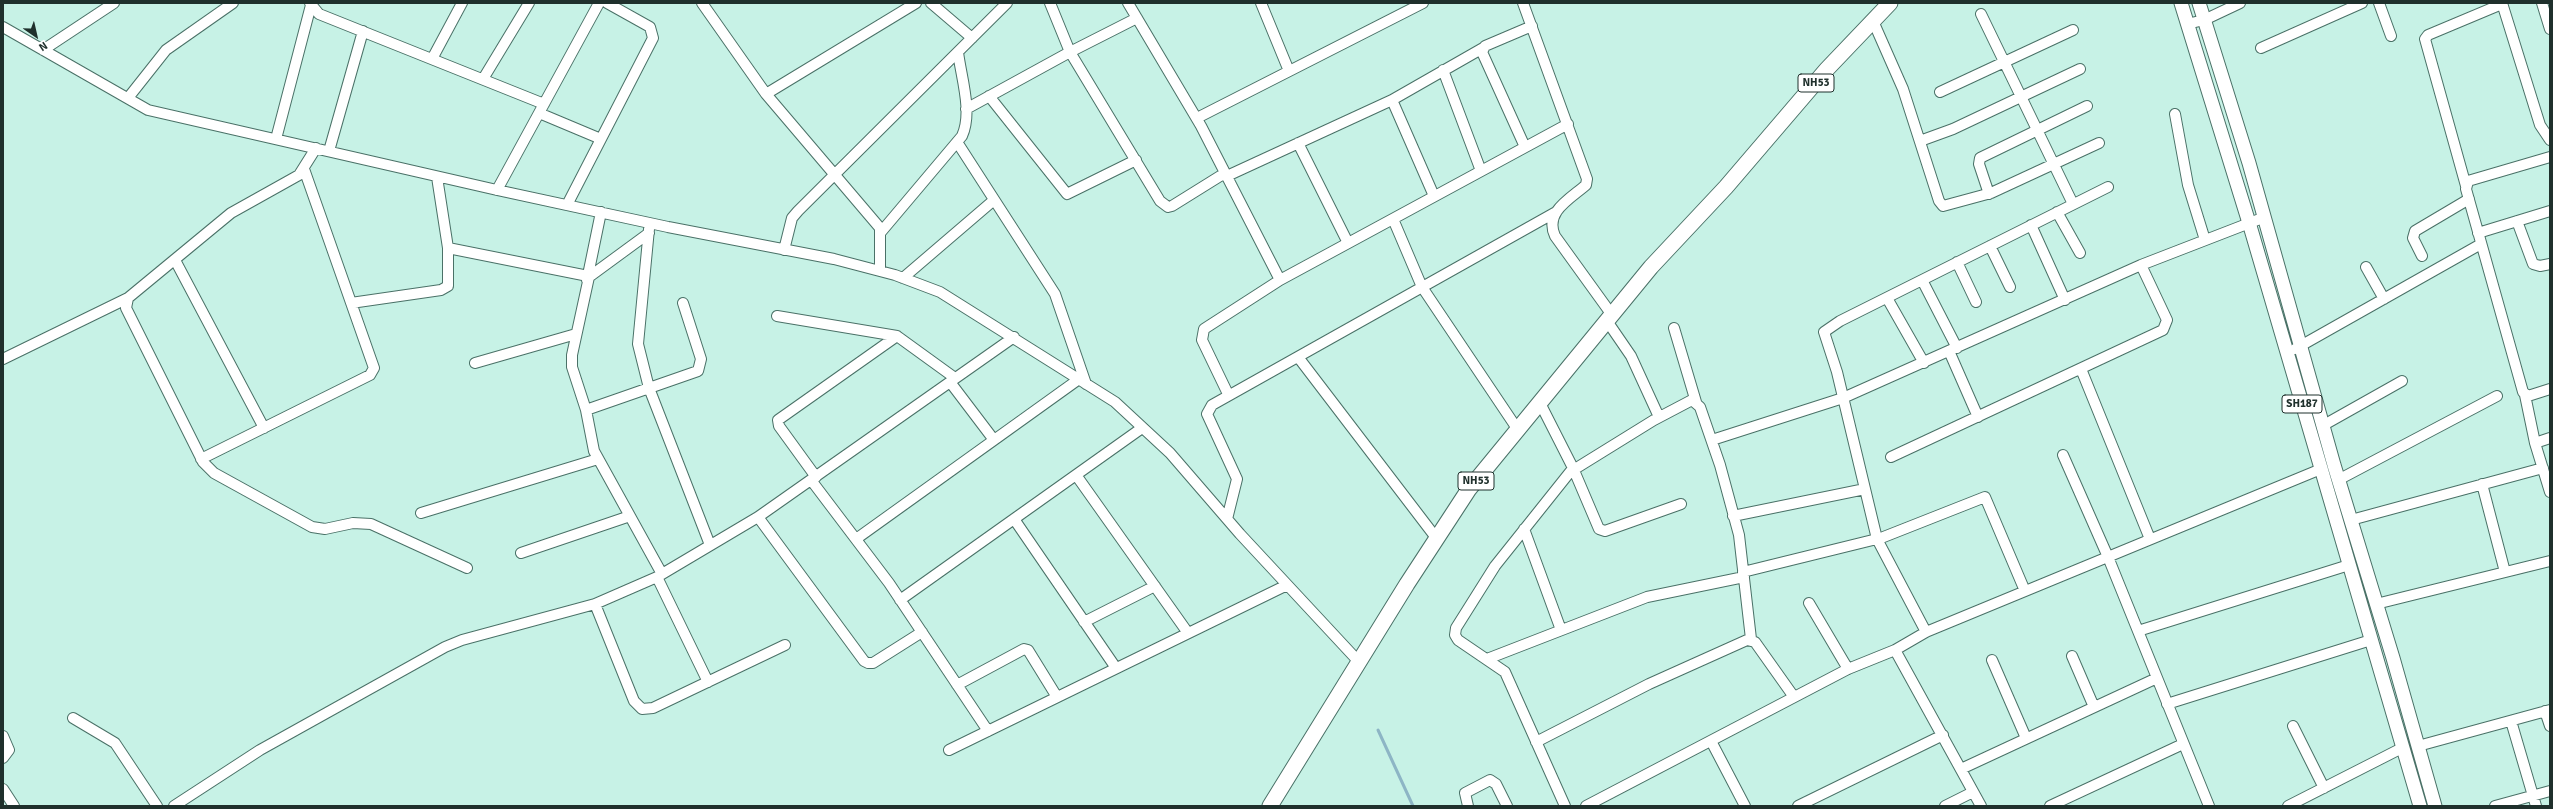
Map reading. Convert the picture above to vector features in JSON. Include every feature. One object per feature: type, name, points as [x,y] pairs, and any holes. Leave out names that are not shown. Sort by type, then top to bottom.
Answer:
[{"type":"highway","name":"NH53","points":[[1270,806],[1469,489],[1651,267],[1726,187],[1828,69],[1890,3]]},
{"type":"main road","name":"SH187","points":[[2181,3],[2249,223],[2420,806]]},
{"type":"main road","name":"SH187","points":[[2199,3],[2265,217],[2322,426],[2435,806]]},
{"type":"street","points":[[43,50],[114,3]]},
{"type":"street","points":[[128,98],[166,50],[233,3]]},
{"type":"street","points":[[432,59],[462,3]]},
{"type":"street","points":[[483,79],[529,3]]},
{"type":"street","points":[[497,190],[599,3]]},
{"type":"street","points":[[567,205],[653,38],[650,27],[607,3]]},
{"type":"street","points":[[702,3],[766,94],[877,224],[881,232],[880,271]]},
{"type":"street","points":[[766,94],[916,3]]},
{"type":"street","points":[[932,3],[972,38]]},
{"type":"street","points":[[784,250],[795,214],[1007,3]]},
{"type":"street","points":[[1050,3],[1070,52],[1160,201],[1168,207],[1226,174],[1392,100],[1483,48],[1532,26]]},
{"type":"street","points":[[1128,3],[1197,118],[1280,280]]},
{"type":"street","points":[[1261,3],[1289,71]]},
{"type":"street","points":[[1197,118],[1423,3]]},
{"type":"street","points":[[1523,3],[1588,179],[1586,185],[1551,218],[1551,226],[1555,236],[1610,318],[1631,356],[1659,417]]},
{"type":"street","points":[[2187,24],[2204,20],[2240,3]]},
{"type":"street","points":[[2261,48],[2362,3]]},
{"type":"street","points":[[2379,3],[2391,36]]},
{"type":"street","points":[[2550,140],[2540,125],[2502,3],[2428,35],[2425,39],[2466,186],[2468,200],[2525,395],[2535,443],[2550,492]]},
{"type":"street","points":[[2542,3],[2550,29]]},
{"type":"street","points":[[276,139],[310,4]]},
{"type":"street","points":[[310,4],[319,14],[544,104]]},
{"type":"street","points":[[1981,14],[2073,204]]},
{"type":"street","points":[[966,109],[1070,52],[1137,18]]},
{"type":"street","points":[[1873,21],[1904,89],[1939,201],[1943,206],[1989,194],[2099,143]]},
{"type":"street","points":[[3,27],[148,110],[437,177],[601,212],[649,228],[784,250],[880,271],[904,278],[940,292],[1014,337],[1115,402],[1170,453],[1227,519],[1360,663]]},
{"type":"street","points":[[1940,92],[2073,30]]},
{"type":"street","points":[[329,151],[363,31]]},
{"type":"street","points":[[1483,48],[1482,52],[1525,147]]},
{"type":"street","points":[[881,232],[956,142],[965,129],[966,109],[958,52]]},
{"type":"street","points":[[1920,141],[1949,131],[2080,69]]},
{"type":"street","points":[[1443,70],[1481,171]]},
{"type":"street","points":[[989,96],[1067,194],[1136,160]]},
{"type":"street","points":[[1392,100],[1434,196]]},
{"type":"street","points":[[1989,194],[1979,164],[1980,158],[2087,106]]},
{"type":"street","points":[[539,113],[601,139]]},
{"type":"street","points":[[2175,114],[2188,184],[2205,240]]},
{"type":"street","points":[[1228,394],[1202,340],[1202,332],[1280,280],[1568,124]]},
{"type":"street","points":[[956,142],[1055,294],[1083,381]]},
{"type":"street","points":[[1298,143],[1348,243]]},
{"type":"street","points":[[3,359],[128,298],[231,214],[299,175],[316,148]]},
{"type":"street","points":[[2466,186],[2468,182],[2550,157]]},
{"type":"street","points":[[201,459],[370,375],[374,368],[304,169]]},
{"type":"street","points":[[351,303],[444,288],[449,283],[448,248],[437,177]]},
{"type":"street","points":[[1926,632],[1879,538],[1865,489],[1848,397],[1824,334],[1826,329],[2108,186]]},
{"type":"street","points":[[904,278],[994,200]]},
{"type":"street","points":[[2422,256],[2413,238],[2415,231],[2468,200]]},
{"type":"street","points":[[2478,233],[2550,211]]},
{"type":"street","points":[[601,212],[576,334],[572,367],[586,410],[592,444],[598,459],[630,516],[708,682]]},
{"type":"street","points":[[1227,519],[1237,479],[1207,414],[1212,405],[1228,394],[1298,357],[1556,212]]},
{"type":"street","points":[[2057,212],[2080,253]]},
{"type":"street","points":[[1712,440],[1848,397],[2141,265],[2265,217]]},
{"type":"street","points":[[1393,219],[1422,287],[1518,430]]},
{"type":"street","points":[[2517,221],[2534,264],[2540,266],[2550,264]]},
{"type":"street","points":[[2031,225],[2064,300]]},
{"type":"street","points":[[587,278],[649,228]]},
{"type":"street","points":[[649,228],[638,335],[649,388],[710,545]]},
{"type":"street","points":[[2287,353],[2481,244]]},
{"type":"street","points":[[1990,246],[2010,286]]},
{"type":"street","points":[[448,248],[587,278]]},
{"type":"street","points":[[175,260],[264,428]]},
{"type":"street","points":[[1957,262],[1976,302]]},
{"type":"street","points":[[1891,457],[2166,328],[2167,320],[2141,265]]},
{"type":"street","points":[[2366,267],[2384,298]]},
{"type":"street","points":[[1922,280],[1953,350],[1978,417]]},
{"type":"street","points":[[128,298],[126,308],[201,459],[214,473],[312,527],[325,529],[352,523],[371,524],[467,568]]},
{"type":"street","points":[[1887,298],[1924,363]]},
{"type":"street","points":[[586,410],[698,371],[700,368],[701,359],[683,303]]},
{"type":"street","points":[[777,316],[897,336],[953,380],[994,440]]},
{"type":"street","points":[[1674,328],[1696,402],[1700,407],[1712,440],[1740,542],[1751,639],[1794,697]]},
{"type":"street","points":[[475,363],[576,334]]},
{"type":"street","points":[[897,336],[778,420],[778,426],[900,600],[988,731]]},
{"type":"street","points":[[174,806],[272,743],[444,647],[462,640],[594,604],[659,575],[758,517],[1014,337]]},
{"type":"street","points":[[1298,357],[1437,539]]},
{"type":"street","points":[[2081,369],[2150,539]]},
{"type":"street","points":[[856,539],[994,440],[1083,381]]},
{"type":"street","points":[[2322,426],[2402,381]]},
{"type":"street","points":[[2525,395],[2531,396],[2550,389]]},
{"type":"street","points":[[2338,480],[2498,396]]},
{"type":"street","points":[[1565,806],[1505,672],[1458,640],[1455,635],[1456,628],[1495,566],[1574,468],[1659,417],[1692,400],[1696,402]]},
{"type":"street","points":[[1540,403],[1574,468],[1597,527],[1602,531],[1681,504]]},
{"type":"street","points":[[900,600],[1142,428]]},
{"type":"street","points":[[2535,443],[2550,438]]},
{"type":"street","points":[[2063,455],[2108,557],[2208,806]]},
{"type":"street","points":[[421,513],[598,459]]},
{"type":"street","points":[[2351,520],[2543,468]]},
{"type":"street","points":[[1586,806],[1848,669],[1898,648],[1926,632],[2321,469]]},
{"type":"street","points":[[1076,475],[1188,633]]},
{"type":"street","points":[[2482,484],[2505,572]]},
{"type":"street","points":[[1733,516],[1865,489]]},
{"type":"street","points":[[1487,659],[1647,597],[1743,575],[1879,538],[1985,496],[2025,591]]},
{"type":"street","points":[[522,553],[630,516]]},
{"type":"street","points":[[758,517],[864,661],[868,664],[873,663],[922,632]]},
{"type":"street","points":[[1014,519],[1116,668]]},
{"type":"street","points":[[1524,529],[1561,630]]},
{"type":"street","points":[[2376,604],[2550,561]]},
{"type":"street","points":[[2138,631],[2349,566]]},
{"type":"street","points":[[949,750],[1287,585]]},
{"type":"street","points":[[1084,622],[1155,586]]},
{"type":"street","points":[[1809,603],[1848,669]]},
{"type":"street","points":[[594,604],[638,706],[653,708],[785,645]]},
{"type":"street","points":[[1536,742],[1649,684],[1751,639]]},
{"type":"street","points":[[2167,704],[2371,640]]},
{"type":"street","points":[[1898,648],[1943,735],[1967,766],[1973,792],[1981,806]]},
{"type":"street","points":[[957,685],[1024,649],[1028,650],[1057,697]]},
{"type":"street","points":[[2072,656],[2094,707]]},
{"type":"street","points":[[1992,660],[2026,738]]},
{"type":"street","points":[[1967,766],[2157,678]]},
{"type":"street","points":[[2418,746],[2548,711],[2550,726]]},
{"type":"street","points":[[73,718],[116,743],[157,806]]},
{"type":"street","points":[[2511,720],[2536,806]]},
{"type":"street","points":[[2293,726],[2324,788]]},
{"type":"street","points":[[1798,806],[1943,735]]},
{"type":"street","points":[[3,736],[10,750],[3,758]]},
{"type":"street","points":[[1711,741],[1745,806]]},
{"type":"street","points":[[2050,806],[2183,744]]},
{"type":"street","points":[[2288,806],[2402,748]]},
{"type":"street","points":[[1468,806],[1465,793],[1490,780],[1496,784],[1507,806]]},
{"type":"street","points":[[3,789],[14,806]]},
{"type":"street","points":[[2495,806],[2550,791]]},
{"type":"street","points":[[1945,806],[1973,792]]},
{"type":"waterway","points":[[1378,730],[1413,806]]}]
